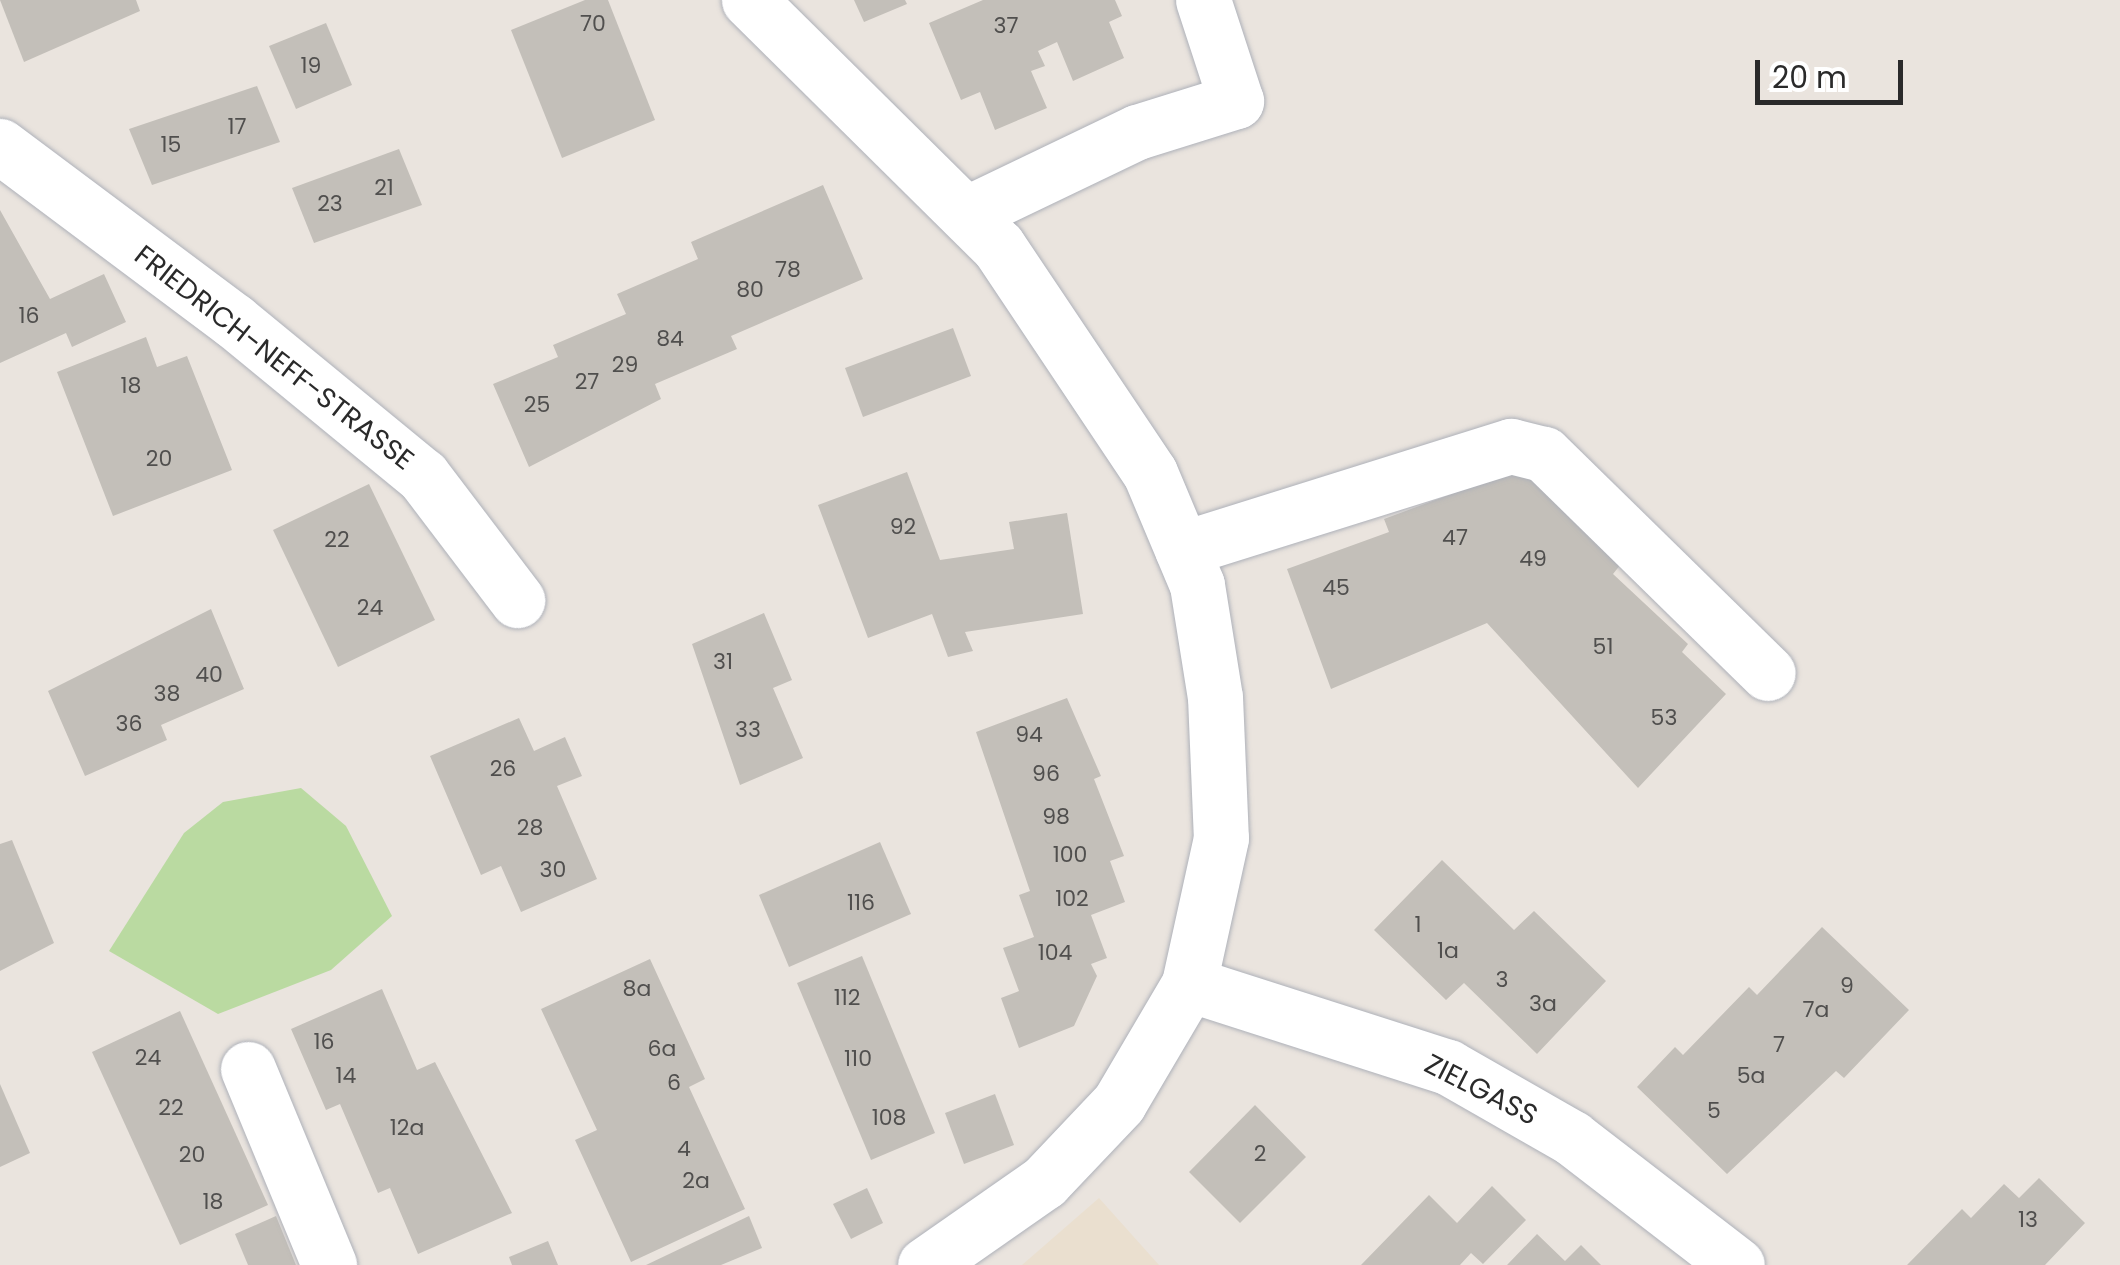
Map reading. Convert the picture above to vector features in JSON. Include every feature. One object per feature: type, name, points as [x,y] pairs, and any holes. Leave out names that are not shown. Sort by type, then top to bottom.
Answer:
[{"type":"street","points":[[748,0],[970,212],[1150,474],[1197,584],[1216,698],[1221,838],[1189,984],[1119,1103],[1044,1182],[926,1264]]},
{"type":"street","points":[[970,212],[1136,132],[1236,101],[1203,0]]},
{"type":"street","name":"FRIEDRICH-NEFF-STRASSE","points":[[0,146],[234,321],[423,476],[517,600]]},
{"type":"street","points":[[1182,550],[1512,446],[1544,454],[1768,672]]},
{"type":"street","name":"ZIELGASS","points":[[1189,984],[1448,1067],[1572,1138],[1738,1265]]},
{"type":"street","points":[[248,1069],[329,1265]]},
{"type":"shaded area","points":[[1099,1198],[1159,1265],[1022,1265]]},
{"type":"green space","points":[[301,788],[346,826],[392,916],[331,970],[218,1014],[109,951],[184,833],[223,802]]},
{"type":"building","points":[[0,0],[136,0],[140,11],[24,62]]},
{"type":"building","points":[[585,0],[608,0],[655,120],[562,158],[511,30]]},
{"type":"building","points":[[854,0],[905,0],[907,4],[864,22]]},
{"type":"building","points":[[983,0],[1115,0],[1122,16],[1109,22],[1124,58],[1073,81],[1057,42],[1038,51],[1045,66],[1031,71],[1047,108],[995,130],[980,92],[961,100],[929,23]]},
{"type":"building","points":[[326,23],[352,85],[296,109],[269,46]]},
{"type":"building","points":[[257,86],[280,142],[152,185],[129,129]]},
{"type":"building","points":[[399,149],[422,205],[314,243],[292,188]]},
{"type":"building","points":[[823,185],[863,279],[731,336],[737,349],[655,384],[661,399],[529,467],[493,384],[558,357],[553,345],[626,314],[617,294],[698,259],[691,242]]},
{"type":"building","points":[[0,210],[50,299],[104,274],[126,322],[72,347],[66,333],[0,363]]},
{"type":"building","points":[[953,328],[971,376],[863,417],[845,368]]},
{"type":"building","points":[[146,337],[157,367],[187,356],[232,470],[113,516],[57,372]]},
{"type":"building","points":[[1519,469],[1621,564],[1613,574],[1688,644],[1682,652],[1726,694],[1638,788],[1487,623],[1331,689],[1287,569],[1389,532],[1384,519]]},
{"type":"building","points":[[907,472],[940,560],[1014,549],[1009,522],[1067,513],[1083,614],[965,632],[973,651],[948,657],[932,614],[868,638],[818,505]]},
{"type":"building","points":[[369,484],[435,620],[338,667],[273,530]]},
{"type":"building","points":[[211,609],[244,689],[161,725],[167,740],[85,776],[48,691]]},
{"type":"building","points":[[764,613],[792,680],[773,688],[803,758],[740,785],[692,644]]},
{"type":"building","points":[[1067,698],[1101,776],[1094,779],[1124,856],[1110,861],[1125,902],[1091,915],[1107,958],[1091,964],[1097,976],[1074,1026],[1019,1048],[1001,998],[1019,991],[1003,948],[1034,937],[1019,895],[1030,891],[976,732]]},
{"type":"building","points":[[519,718],[534,751],[565,737],[582,776],[557,786],[597,879],[521,912],[501,866],[481,875],[430,756]]},
{"type":"building","points":[[12,840],[54,943],[0,971],[0,844]]},
{"type":"building","points":[[880,842],[911,914],[789,967],[759,895]]},
{"type":"building","points":[[1442,860],[1514,930],[1534,911],[1606,981],[1537,1054],[1464,983],[1446,1000],[1374,930]]},
{"type":"building","points":[[1822,927],[1909,1010],[1844,1078],[1836,1071],[1727,1174],[1637,1087],[1675,1047],[1683,1055],[1749,987],[1757,995]]},
{"type":"building","points":[[862,956],[935,1133],[871,1160],[797,983]]},
{"type":"building","points":[[650,959],[705,1079],[689,1087],[745,1209],[631,1262],[575,1140],[597,1130],[541,1009]]},
{"type":"building","points":[[382,989],[417,1070],[435,1062],[512,1213],[418,1254],[390,1188],[378,1193],[340,1104],[326,1110],[291,1029]]},
{"type":"building","points":[[180,1011],[268,1205],[180,1245],[92,1052]]},
{"type":"building","points":[[0,1084],[30,1153],[0,1167]]},
{"type":"building","points":[[995,1094],[1014,1145],[964,1164],[945,1113]]},
{"type":"building","points":[[1255,1105],[1306,1157],[1240,1223],[1189,1172]]},
{"type":"building","points":[[2039,1178],[2085,1223],[2045,1265],[1907,1265],[1962,1209],[1971,1218],[2004,1184],[2019,1198]]},
{"type":"building","points":[[1492,1186],[1526,1220],[1483,1264],[1471,1253],[1460,1265],[1361,1265],[1429,1195],[1457,1223]]},
{"type":"building","points":[[867,1188],[883,1223],[851,1239],[833,1204]]},
{"type":"building","points":[[276,1216],[296,1265],[248,1265],[235,1234]]},
{"type":"building","points":[[749,1216],[762,1248],[721,1265],[646,1265]]},
{"type":"building","points":[[1537,1234],[1565,1261],[1581,1245],[1601,1265],[1507,1265]]},
{"type":"building","points":[[548,1241],[558,1265],[512,1265],[509,1257]]}]
